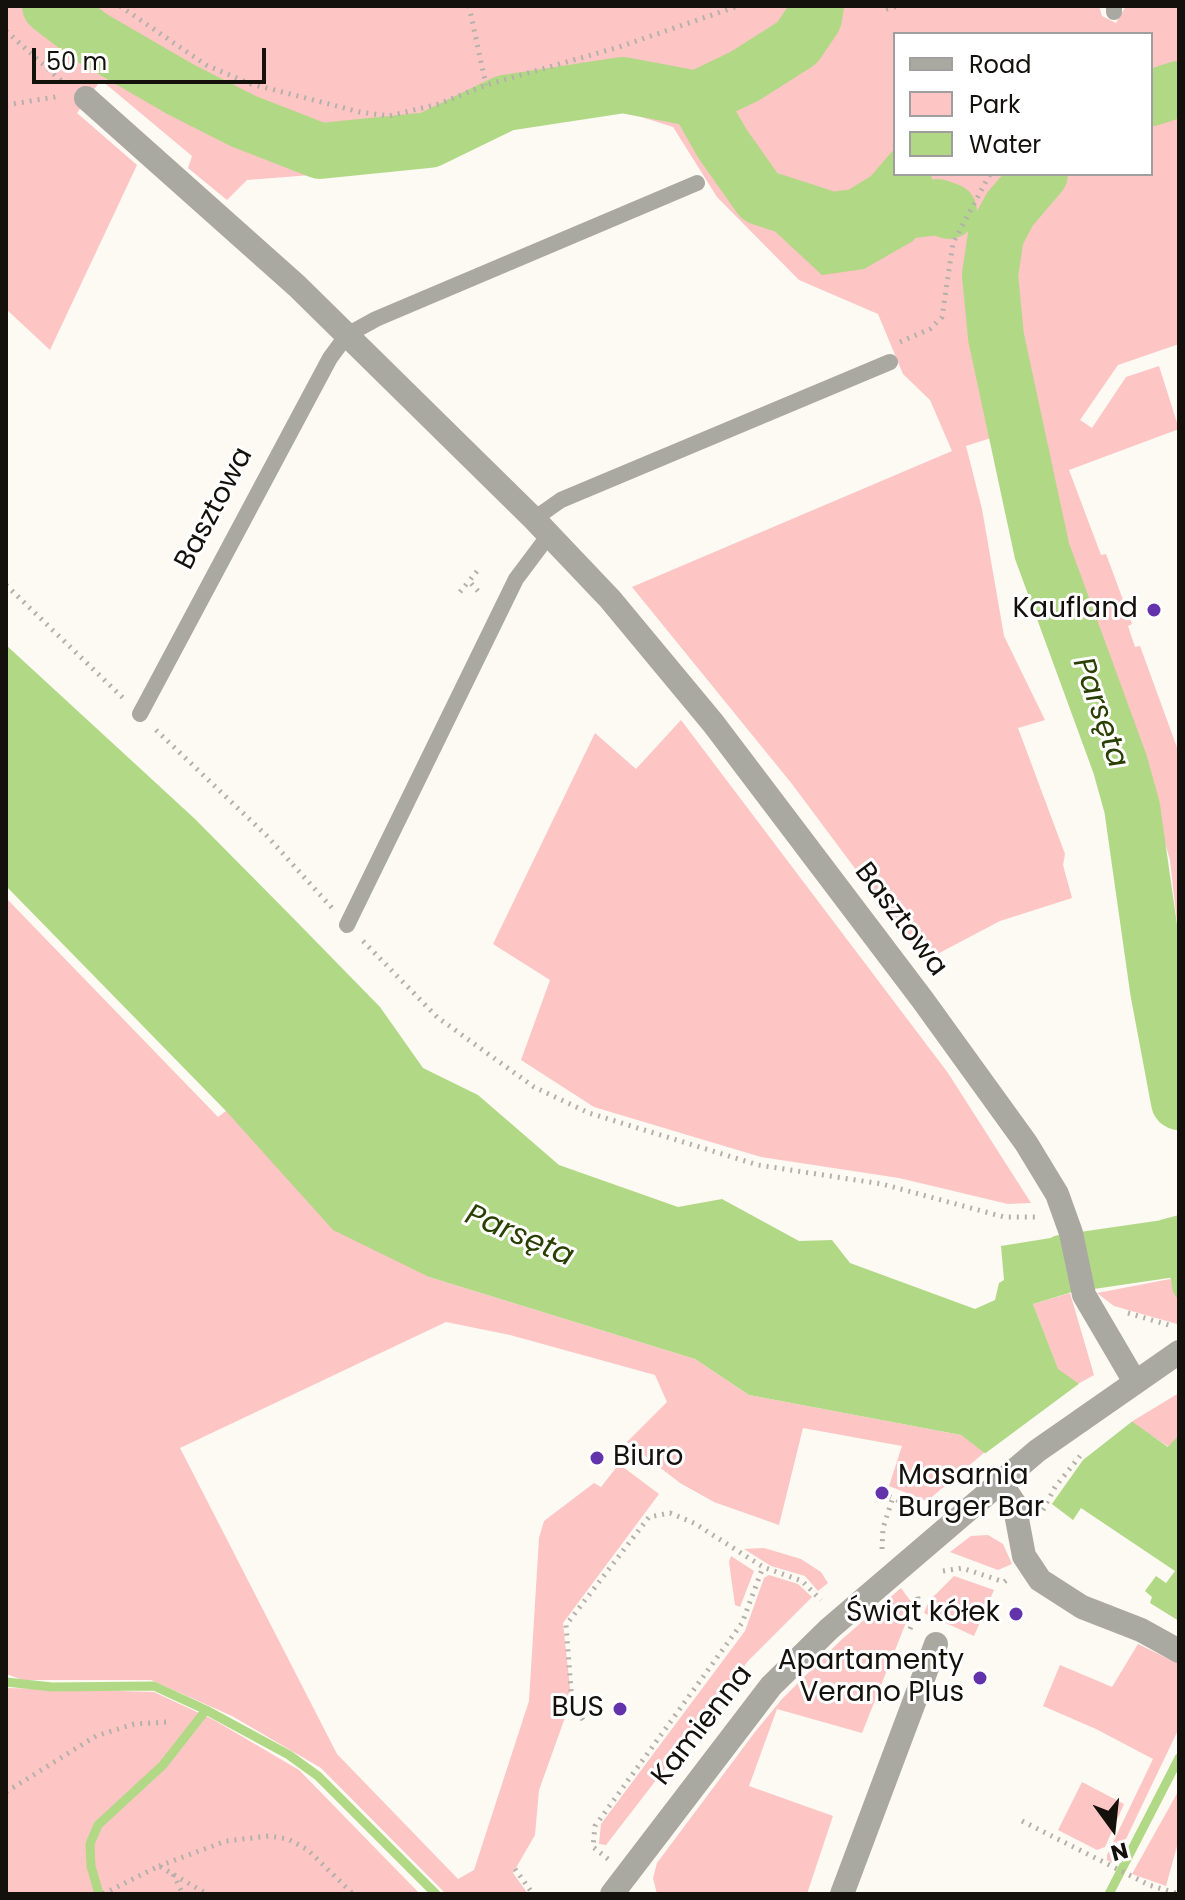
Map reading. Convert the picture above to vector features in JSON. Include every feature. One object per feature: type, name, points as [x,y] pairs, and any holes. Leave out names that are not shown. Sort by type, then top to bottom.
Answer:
[{"type":"street","name":"Basztowa","points":[[86,98],[297,286],[541,527],[610,599],[713,723],[917,991],[1026,1143],[1057,1194],[1071,1233],[1084,1295],[1125,1388]]},
{"type":"street","name":"Kamienna","points":[[613,1894],[771,1686],[868,1592],[1001,1481],[1125,1388],[1174,1342]]},
{"type":"street","points":[[1001,1481],[1014,1503],[1024,1556],[1040,1580],[1082,1607],[1141,1630],[1179,1651]]},
{"type":"street","points":[[842,1894],[936,1644]]},
{"type":"lane","name":"Basztowa","points":[[140,714],[330,358],[347,335],[376,319],[697,183]]},
{"type":"lane","points":[[347,925],[541,527],[561,500],[890,362]]},
{"type":"path","points":[[120,6],[206,65],[251,84],[360,112],[389,116],[439,104],[486,85],[619,47],[738,6]]},
{"type":"path","points":[[469,6],[486,85]]},
{"type":"path","points":[[886,9],[898,6]]},
{"type":"path","points":[[6,31],[53,76],[86,98]]},
{"type":"path","points":[[6,105],[56,96],[86,98]]},
{"type":"path","points":[[890,362],[888,346],[930,329],[942,317],[953,243],[989,176]]},
{"type":"path","points":[[460,592],[478,570]]},
{"type":"path","points":[[469,581],[478,591]]},
{"type":"path","points":[[6,585],[267,836],[347,925],[437,1017],[534,1087],[589,1113],[758,1165],[882,1184],[1004,1217],[1049,1217]]},
{"type":"path","points":[[1117,1310],[1178,1327],[1174,1342]]},
{"type":"path","points":[[1042,1511],[1061,1479],[1087,1450]]},
{"type":"path","points":[[882,1493],[923,1512]]},
{"type":"path","points":[[881,1547],[883,1528],[893,1497]]},
{"type":"path","points":[[583,1720],[572,1703],[566,1625],[649,1517],[670,1513],[763,1567],[802,1581],[821,1600]]},
{"type":"path","points":[[608,1859],[593,1847],[595,1826],[742,1623],[763,1567]]},
{"type":"path","points":[[937,1576],[946,1569],[962,1568],[1004,1582],[1016,1572]]},
{"type":"path","points":[[909,1582],[917,1592],[927,1584]]},
{"type":"path","points":[[6,1792],[48,1763],[96,1736],[134,1724],[167,1722]]},
{"type":"path","points":[[1022,1821],[1105,1865],[1149,1885],[1179,1894]]},
{"type":"path","points":[[103,1894],[148,1870],[226,1841],[269,1836],[288,1839],[308,1850],[353,1894]]},
{"type":"path","points":[[159,1866],[207,1894]]},
{"type":"path","points":[[515,1869],[533,1894]]},
{"type":"path","points":[[173,1873],[183,1894]]},
{"type":"green space","points":[[6,6],[1099,6],[1102,16],[1116,23],[1126,6],[1179,6],[1179,76],[1153,85],[1153,32],[893,32],[893,176],[1022,176],[1000,203],[982,240],[971,332],[994,437],[966,446],[982,509],[1004,636],[1045,720],[1018,728],[1065,854],[1063,865],[1072,898],[1000,921],[924,961],[792,784],[632,587],[952,451],[930,400],[903,374],[878,314],[799,280],[717,197],[673,127],[604,105],[544,106],[430,160],[376,170],[247,180],[227,200],[188,168],[192,156],[101,80],[77,113],[137,165],[50,350],[6,309]]},
{"type":"green space","points":[[1179,102],[1179,344],[1118,365],[1080,420],[1092,428],[1126,377],[1159,366],[1179,429],[1069,470],[1101,555],[1106,554],[1132,624],[1128,626],[1135,647],[1140,646],[1179,753],[1179,941],[1170,860],[1140,755],[1060,529],[1033,424],[1022,341],[1003,280],[1004,244],[1026,206],[1059,176],[1153,176],[1153,113]]},
{"type":"green space","points":[[681,720],[948,1073],[1031,1203],[1008,1204],[899,1178],[761,1157],[594,1107],[521,1060],[550,980],[493,944],[595,733],[636,769]]},
{"type":"green space","points":[[6,898],[218,1117],[226,1111],[429,1277],[695,1359],[749,1395],[961,1435],[985,1452],[927,1501],[889,1486],[902,1446],[803,1428],[779,1525],[714,1502],[680,1483],[627,1442],[667,1402],[655,1375],[510,1335],[446,1322],[180,1448],[337,1754],[458,1879],[474,1870],[529,1701],[539,1538],[544,1521],[594,1483],[601,1487],[619,1464],[659,1494],[563,1623],[570,1688],[567,1712],[539,1790],[535,1835],[513,1873],[528,1894],[446,1894],[321,1768],[232,1716],[151,1680],[23,1680],[6,1674]]},
{"type":"green space","points":[[1170,1279],[1179,1301],[1177,1324],[1114,1306],[1097,1293]]},
{"type":"green space","points":[[1070,1293],[1094,1375],[1076,1385],[1058,1370],[1033,1304]]},
{"type":"green space","points":[[1179,1393],[1179,1435],[1169,1447],[1131,1422]]},
{"type":"green space","points":[[988,1535],[1003,1544],[1012,1564],[998,1570],[950,1552],[971,1536]]},
{"type":"green space","points":[[764,1548],[801,1559],[821,1572],[828,1583],[818,1591],[805,1576],[771,1566],[744,1549]]},
{"type":"green space","points":[[731,1556],[754,1571],[740,1607],[735,1605],[729,1562]]},
{"type":"green space","points":[[769,1575],[798,1584],[812,1597],[748,1661],[606,1845],[599,1844],[601,1824],[745,1631],[764,1578]]},
{"type":"green space","points":[[954,1576],[994,1590],[974,1636],[924,1613],[929,1601]]},
{"type":"green space","points":[[901,1588],[912,1603],[911,1610],[862,1733],[777,1709],[749,1786],[833,1816],[807,1894],[657,1894],[653,1878],[657,1863],[755,1732],[782,1699],[840,1641]]},
{"type":"green space","points":[[1138,1644],[1179,1664],[1179,1728],[1114,1864],[1107,1860],[1107,1855],[1153,1759],[1043,1706],[1060,1665],[1112,1687]]},
{"type":"green space","points":[[6,1688],[154,1692],[214,1720],[299,1770],[420,1894],[6,1894]]},
{"type":"green space","points":[[1082,1782],[1124,1804],[1105,1847],[1097,1850],[1058,1830]]},
{"type":"green space","points":[[1179,1790],[1179,1839],[1166,1886],[1132,1874]]},
{"type":"water","points":[[893,150],[893,176],[931,176],[938,207],[913,241],[864,269],[822,275],[752,210],[770,187],[832,200],[871,176]]},
{"type":"water","points":[[6,645],[195,819],[294,919],[380,1007],[423,1068],[478,1095],[559,1165],[678,1207],[722,1199],[799,1241],[832,1240],[850,1263],[975,1309],[995,1300],[999,1283],[1004,1280],[1001,1246],[1057,1237],[1069,1293],[1033,1304],[1058,1369],[1168,1447],[1179,1435],[1179,1621],[1150,1603],[1152,1597],[1145,1591],[1156,1576],[1166,1583],[1175,1571],[1081,1508],[1073,1520],[961,1435],[749,1395],[695,1359],[429,1277],[333,1230],[226,1111],[6,886]]},
{"type":"water","points":[[1179,1215],[1179,1301],[1173,1292],[1160,1220]]},
{"type":"pier","points":[[1080,1383],[1134,1420],[1083,1460],[1049,1508],[983,1455]]},
{"type":"waterway","points":[[50,6],[92,38],[180,89],[243,121],[320,151],[429,140],[505,103],[623,85],[697,99],[722,143],[760,197],[831,220],[938,207],[949,211]]},
{"type":"waterway","points":[[697,99],[745,76],[797,43],[814,18],[816,6]]},
{"type":"waterway","points":[[1153,97],[1179,89]]},
{"type":"waterway","name":"Parsęta","points":[[1038,176],[1010,209],[996,235],[990,275],[996,337],[1042,551],[1120,764],[1132,807],[1158,990],[1179,1102]]},
{"type":"waterway","points":[[1060,1251],[1163,1236]]},
{"type":"waterway","points":[[1066,1277],[1168,1262]]},
{"type":"waterway","points":[[6,1682],[52,1687],[154,1686],[206,1710],[289,1755],[318,1776],[436,1894]]},
{"type":"waterway","points":[[99,1894],[91,1866],[90,1844],[98,1825],[163,1765],[206,1710]]},
{"type":"waterway","points":[[1109,1894],[1179,1758]]},
{"type":"place","name":"Kaufland","points":[[1154,610]]},
{"type":"place","name":"Biuro","points":[[597,1458]]},
{"type":"place","name":"Masarnia Burger Bar","points":[[882,1493]]},
{"type":"place","name":"Świat kółek","points":[[1016,1614]]},
{"type":"place","name":"Apartamenty Verano Plus","points":[[980,1678]]},
{"type":"place","name":"BUS","points":[[620,1709]]}]
